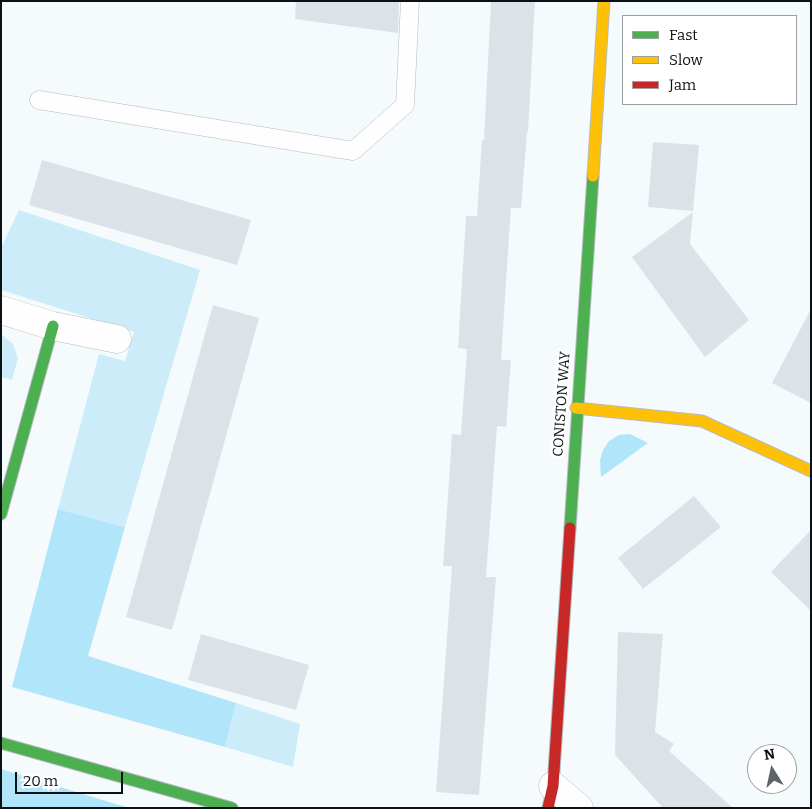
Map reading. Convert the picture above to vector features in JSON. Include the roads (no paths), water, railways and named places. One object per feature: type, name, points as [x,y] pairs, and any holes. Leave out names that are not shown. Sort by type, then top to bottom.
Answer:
[{"type":"street","name":"CONISTON WAY","points":[[551,797],[604,1]]},
{"type":"street","points":[[1,310],[54,326],[117,339]]},
{"type":"street","points":[[1,514],[54,326]]},
{"type":"street","points":[[576,408],[702,421],[811,471]]},
{"type":"street","points":[[1,743],[232,808]]},
{"type":"street","points":[[551,797],[579,808]]},
{"type":"lane","points":[[39,100],[353,151],[405,105],[410,1]]}]
